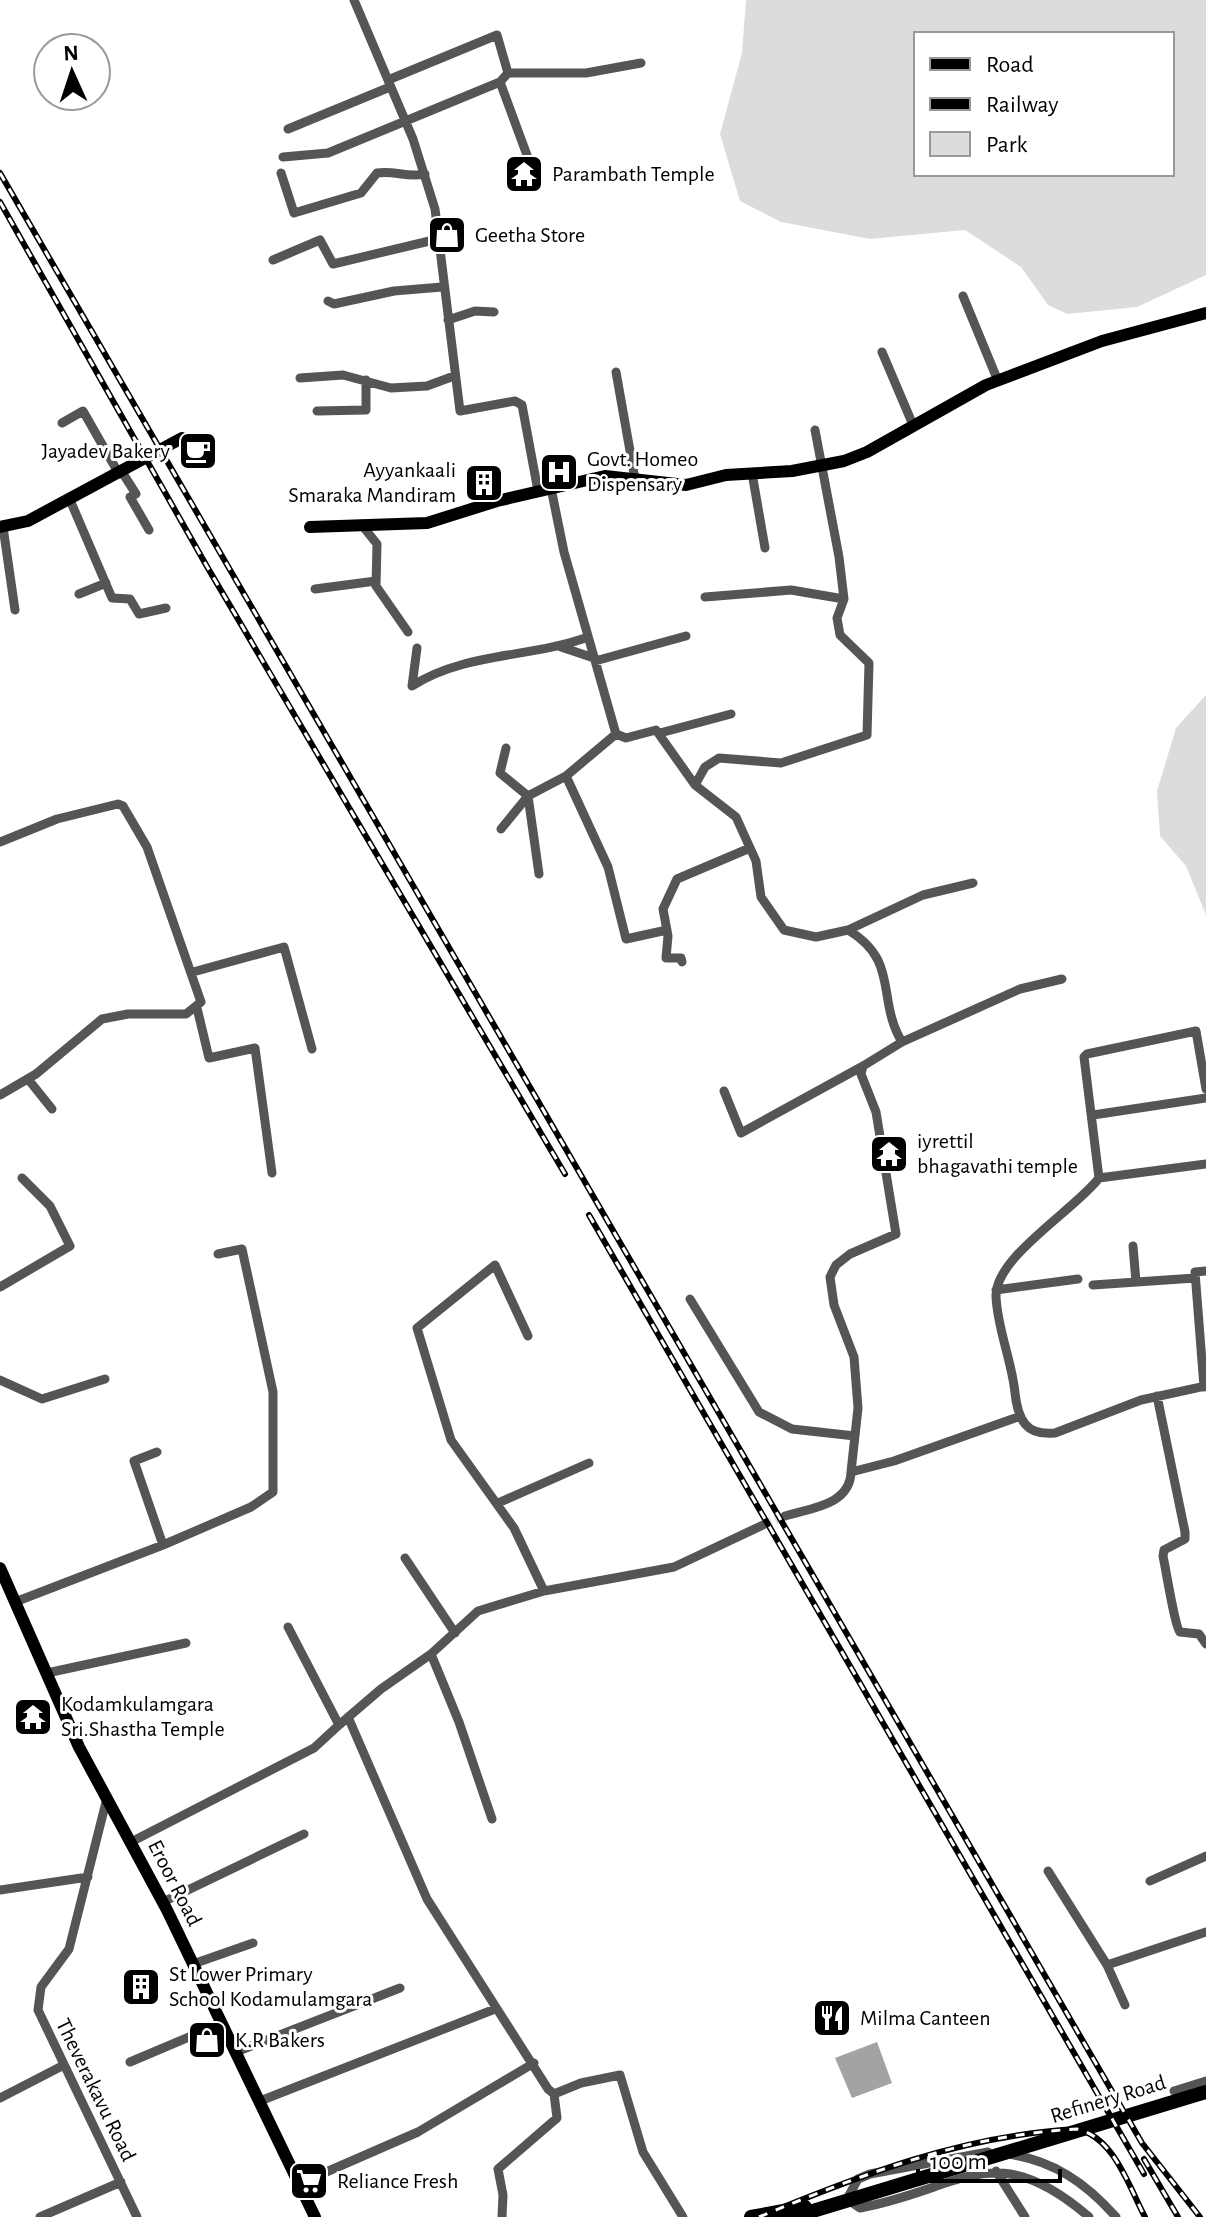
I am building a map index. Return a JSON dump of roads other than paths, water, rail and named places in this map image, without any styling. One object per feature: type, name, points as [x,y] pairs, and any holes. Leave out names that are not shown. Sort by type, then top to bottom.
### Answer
[{"type":"highway","name":"Refinery Road","points":[[793,2217],[1206,2092]]},
{"type":"highway","points":[[751,2217],[846,2199]]},
{"type":"main road","points":[[310,527],[427,523],[605,476],[686,485],[820,465],[867,452],[998,381],[1102,341],[1206,313]]},
{"type":"main road","points":[[1,527],[28,521],[182,438]]},
{"type":"main road","name":"Eroor Road","points":[[0,1568],[79,1747],[163,1902],[315,2217]]},
{"type":"street","points":[[354,0],[425,174],[438,239],[460,411],[508,401],[522,405],[616,734]]},
{"type":"street","points":[[288,129],[497,35],[508,73]]},
{"type":"street","points":[[283,157],[328,153],[500,82],[508,73],[586,73],[641,63]]},
{"type":"street","points":[[500,82],[531,166]]},
{"type":"street","points":[[281,173],[294,213],[361,193],[377,173],[392,171],[407,178],[425,174]]},
{"type":"street","points":[[273,260],[320,240],[333,264],[438,239]]},
{"type":"street","points":[[328,301],[334,304],[394,291],[442,287]]},
{"type":"street","points":[[963,296],[998,381]]},
{"type":"street","points":[[448,320],[475,311],[494,312]]},
{"type":"street","points":[[882,352],[913,425]]},
{"type":"street","points":[[616,372],[635,479]]},
{"type":"street","points":[[300,378],[343,375],[391,388],[427,386],[454,376]]},
{"type":"street","points":[[317,411],[366,410],[366,380]]},
{"type":"street","points":[[62,423],[83,411],[136,494],[130,497],[149,530]]},
{"type":"street","points":[[695,785],[705,767],[719,758],[781,763],[867,735],[869,663],[840,635],[837,618],[844,599],[815,430]]},
{"type":"street","points":[[752,473],[765,548]]},
{"type":"street","points":[[70,500],[112,598],[130,599],[139,614],[166,608]]},
{"type":"street","points":[[361,524],[377,544],[376,581],[408,632]]},
{"type":"street","points":[[1,527],[15,610]]},
{"type":"street","points":[[315,589],[376,581]]},
{"type":"street","points":[[79,594],[106,583]]},
{"type":"street","points":[[705,597],[791,590],[844,599]]},
{"type":"street","points":[[561,647],[595,659],[686,636]]},
{"type":"street","points":[[417,648],[412,686],[461,664],[561,647],[588,637]]},
{"type":"street","points":[[660,733],[731,714]]},
{"type":"street","points":[[616,734],[626,738],[652,729],[660,733],[669,753],[695,785],[711,802],[736,817],[756,861],[761,897],[784,930],[816,937],[848,930],[923,895],[973,883]]},
{"type":"street","points":[[501,829],[528,796],[566,776],[616,734]]},
{"type":"street","points":[[506,748],[500,773],[528,796],[539,874]]},
{"type":"street","points":[[566,776],[608,867],[626,939],[667,930]]},
{"type":"street","points":[[0,842],[57,819],[118,804],[123,806],[147,847],[200,992],[197,1008],[209,1058],[255,1048],[272,1173]]},
{"type":"street","points":[[682,962],[681,958],[666,958],[667,930],[663,909],[677,879],[750,848]]},
{"type":"street","points":[[848,930],[865,940],[886,973],[890,1022],[902,1042]]},
{"type":"street","points":[[193,972],[284,947],[312,1049]]},
{"type":"street","points":[[724,1091],[741,1133],[902,1042],[1020,989],[1062,979]]},
{"type":"street","points":[[0,1095],[28,1079],[111,1015],[186,1014],[197,1008]]},
{"type":"street","points":[[1206,1089],[1196,1031],[1095,1050],[1084,1057],[1099,1178],[1087,1194],[1032,1238],[996,1290],[1013,1370],[1018,1417],[1027,1429],[1042,1434],[1055,1433],[1157,1396],[1205,1386],[1195,1272],[1206,1271]]},
{"type":"street","points":[[785,1516],[841,1496],[848,1488],[858,1408],[854,1357],[834,1305],[830,1277],[836,1265],[850,1254],[896,1234],[876,1112],[861,1074],[863,1066]]},
{"type":"street","points":[[28,1079],[52,1109]]},
{"type":"street","points":[[1093,1115],[1206,1098]]},
{"type":"street","points":[[1099,1178],[1206,1164]]},
{"type":"street","points":[[0,1287],[70,1246],[50,1206],[22,1178]]},
{"type":"street","points":[[1133,1246],[1136,1282]]},
{"type":"street","points":[[15,1602],[163,1545],[251,1507],[273,1492],[273,1392],[242,1249],[218,1254]]},
{"type":"street","points":[[528,1336],[495,1265],[417,1328],[451,1440],[514,1528],[544,1591]]},
{"type":"street","points":[[1093,1285],[1195,1278]]},
{"type":"street","points":[[996,1290],[1078,1279]]},
{"type":"street","points":[[690,1299],[759,1412],[792,1429],[855,1436]]},
{"type":"street","points":[[0,1380],[42,1399],[105,1379]]},
{"type":"street","points":[[1157,1396],[1185,1532],[1185,1539],[1164,1550],[1163,1556],[1173,1595],[1173,1621],[1180,1632],[1199,1634],[1206,1644]]},
{"type":"street","points":[[851,1472],[894,1461],[1018,1417]]},
{"type":"street","points":[[157,1452],[134,1461],[163,1545]]},
{"type":"street","points":[[498,1503],[589,1463]]},
{"type":"street","points":[[131,1842],[314,1748],[348,1717],[431,1654],[478,1611],[544,1591],[674,1567],[763,1525]]},
{"type":"street","points":[[405,1558],[455,1633]]},
{"type":"street","points":[[288,1627],[339,1725]]},
{"type":"street","points":[[47,1673],[186,1643]]},
{"type":"street","points":[[431,1654],[492,1819]]},
{"type":"street","points":[[348,1717],[427,1899],[495,2009],[554,2094],[557,2118],[498,2169],[503,2195],[502,2217]]},
{"type":"street","name":"Theverakavu Road","points":[[107,1798],[69,1949],[37,1996],[41,2020],[137,2217]]},
{"type":"street","points":[[163,1902],[304,1834]]},
{"type":"street","points":[[1150,1881],[1206,1856]]},
{"type":"street","points":[[1048,1871],[1107,1965],[1125,2005]]},
{"type":"street","points":[[0,1890],[88,1877]]},
{"type":"street","points":[[1107,1965],[1206,1932]]},
{"type":"street","points":[[193,1964],[253,1943]]},
{"type":"street","points":[[236,2052],[400,1988]]},
{"type":"street","points":[[260,2101],[495,2009]]},
{"type":"street","points":[[130,2062],[222,2023]]},
{"type":"street","points":[[301,2183],[418,2132],[534,2063]]},
{"type":"street","points":[[0,2098],[64,2065]]},
{"type":"street","points":[[554,2094],[581,2083],[620,2075],[643,2152],[683,2217]]},
{"type":"street","points":[[1174,2091],[1206,2081]]},
{"type":"street","points":[[1089,2217],[1044,2183],[996,2171],[860,2208],[846,2199],[858,2179],[870,2174],[990,2152],[1032,2158],[1050,2165],[1096,2195],[1116,2217]]},
{"type":"street","points":[[1044,2183],[1050,2165]]},
{"type":"street","points":[[996,2171],[1025,2217]]},
{"type":"street","points":[[40,2217],[121,2182]]},
{"type":"tunnel","points":[[763,1525],[785,1516]]},
{"type":"railway","points":[[0,173],[1142,2143],[1200,2217]]},
{"type":"railway","points":[[0,202],[209,570],[565,1174]]},
{"type":"railway","points":[[589,1215],[1144,2174]]},
{"type":"railway","points":[[759,2217],[876,2172],[954,2148],[994,2139],[1077,2129],[1090,2134],[1111,2152],[1145,2217]]},
{"type":"railway","points":[[1144,2159],[1178,2217]]},
{"type":"place","name":"Parambath Temple","points":[[524,174]]},
{"type":"place","name":"Geetha Store","points":[[447,235]]},
{"type":"place","name":"Jayadev Bakery","points":[[198,451]]},
{"type":"place","name":"Govt. Homeo Dispensary","points":[[559,472]]},
{"type":"place","name":"Ayyankaali Smaraka Mandiram","points":[[484,483]]},
{"type":"place","name":"iyrettil bhagavathi temple","points":[[889,1154]]},
{"type":"place","name":"Kodamkulamgara Sri.Shastha Temple","points":[[33,1717]]},
{"type":"place","name":"St Lower Primary School Kodamulamgara","points":[[141,1987]]},
{"type":"place","name":"Milma Canteen","points":[[832,2018]]},
{"type":"place","name":"K.R Bakers","points":[[207,2040]]},
{"type":"place","name":"Reliance Fresh","points":[[309,2181]]}]
